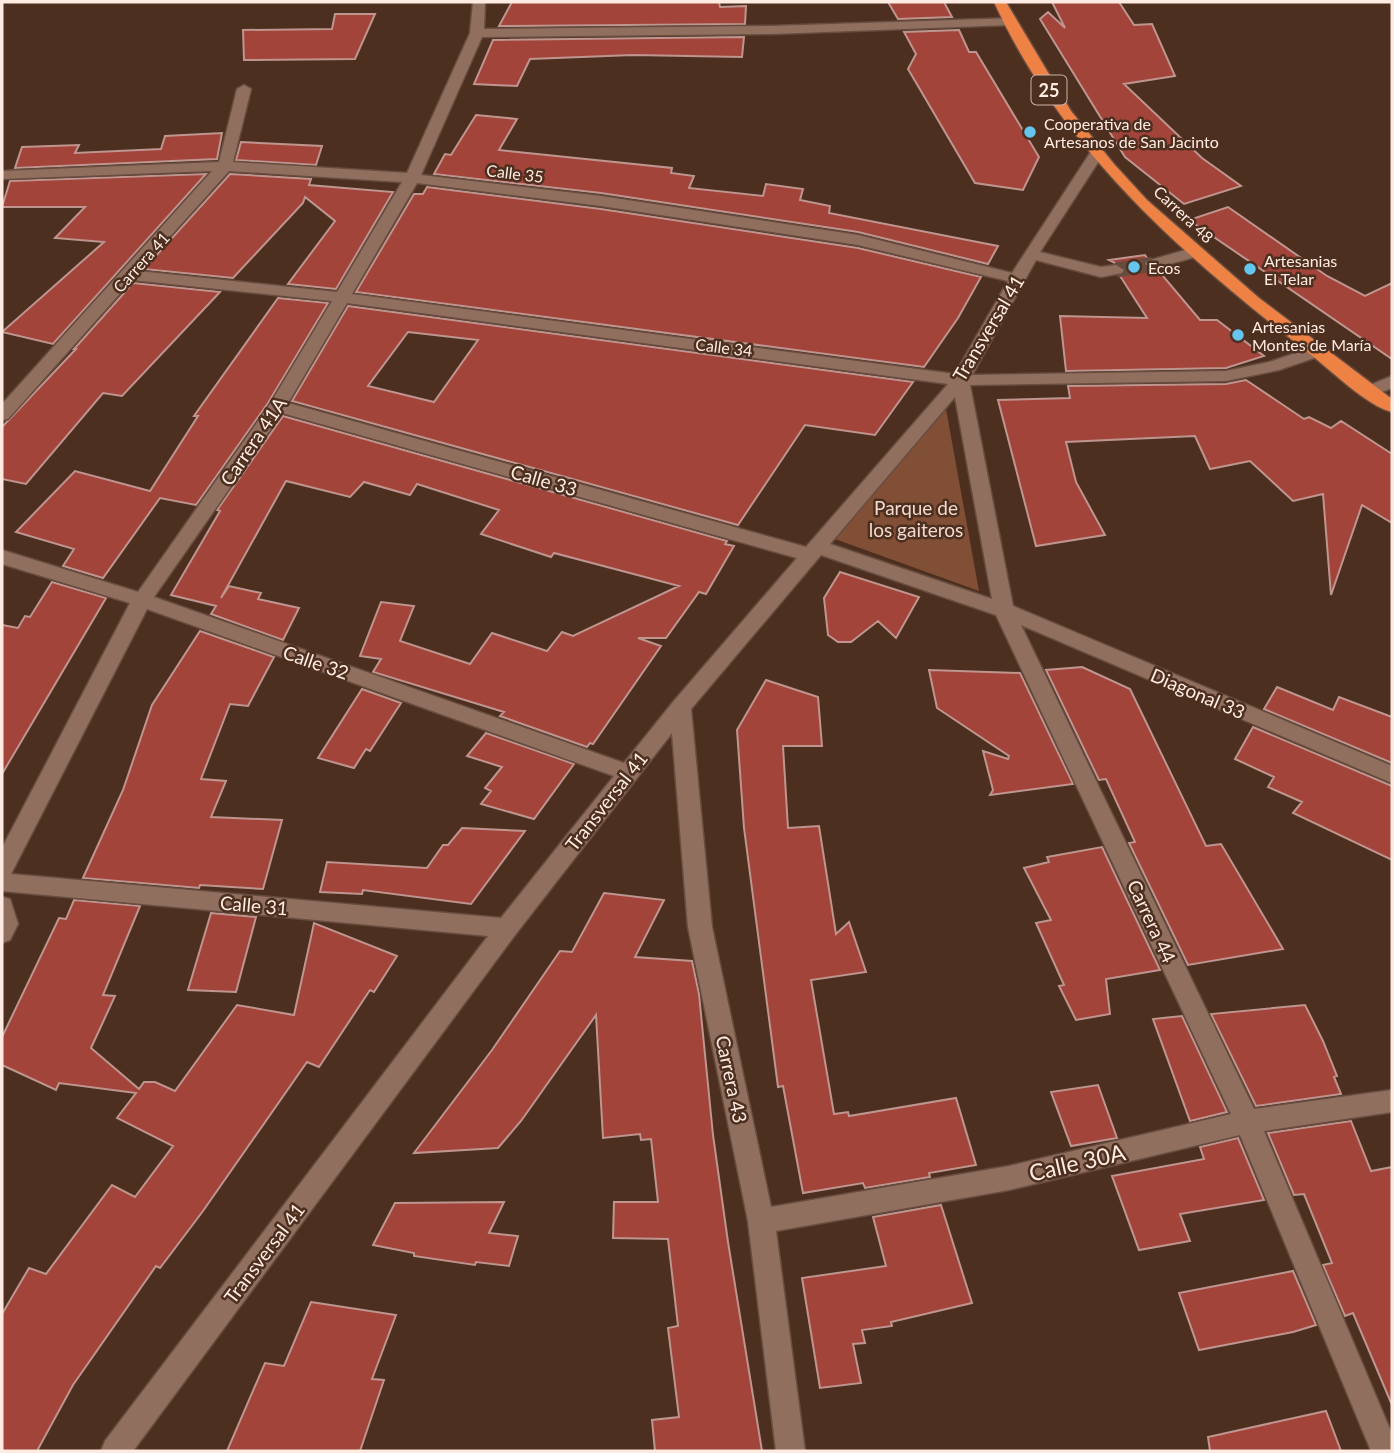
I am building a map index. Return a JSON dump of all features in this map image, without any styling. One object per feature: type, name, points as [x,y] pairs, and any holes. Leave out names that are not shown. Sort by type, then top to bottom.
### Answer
[{"type":"highway","name":"Carrera 48","points":[[1000,2],[1052,94],[1097,153],[1169,228],[1240,292],[1392,407]]},
{"type":"street","name":"Carrera 41A","points":[[2,869],[142,600],[278,406],[412,178],[477,33],[480,2]]},
{"type":"street","points":[[477,33],[772,30],[1010,21]]},
{"type":"street","name":"Carrera 41","points":[[2,415],[225,166],[244,89]]},
{"type":"street","name":"Transversal 41","points":[[115,1451],[507,928],[680,707],[960,380],[1031,254],[1097,153]]},
{"type":"street","name":"Calle 35","points":[[2,175],[225,166],[412,178],[601,201],[858,240],[1018,279]]},
{"type":"street","points":[[1153,264],[1196,253]]},
{"type":"street","points":[[1031,254],[1101,272],[1115,270]]},
{"type":"street","name":"Calle 34","points":[[129,275],[341,297],[960,380],[1226,376],[1273,366],[1317,351]]},
{"type":"street","name":"Carrera 44","points":[[960,380],[1004,610],[1247,1122],[1385,1451]]},
{"type":"street","points":[[1369,392],[1392,381]]},
{"type":"street","name":"Calle 33","points":[[278,406],[813,551],[1004,610]]},
{"type":"street","name":"Calle 32","points":[[2,557],[142,600],[629,773]]},
{"type":"street","name":"Diagonal 33","points":[[1004,610],[1392,775]]},
{"type":"street","name":"Carrera 43","points":[[680,707],[700,927],[761,1221],[790,1451]]},
{"type":"street","name":"Calle 31","points":[[2,882],[507,928]]},
{"type":"street","points":[[2,906],[6,924],[2,933]]},
{"type":"street","name":"Calle 30A","points":[[761,1221],[1009,1178],[1247,1122],[1392,1101]]},
{"type":"green space","name":"Parque de los gaiteros","points":[[946,409],[979,591],[835,539]]},
{"type":"building","points":[[512,2],[719,2],[720,7],[746,6],[745,24],[499,26]]},
{"type":"building","points":[[888,2],[944,2],[952,17],[898,19]]},
{"type":"building","points":[[1052,2],[1119,2],[1134,25],[1152,24],[1175,76],[1124,84],[1202,158],[1241,186],[1184,204],[1125,157],[1040,19],[1048,12],[1065,28]]},
{"type":"building","points":[[335,14],[375,14],[355,59],[244,60],[243,30],[332,29]]},
{"type":"building","points":[[959,30],[969,52],[976,52],[1039,157],[1023,190],[975,183],[908,69],[916,54],[904,32]]},
{"type":"building","points":[[744,37],[742,57],[633,55],[530,59],[517,86],[474,84],[493,40]]},
{"type":"building","points":[[476,115],[517,119],[499,150],[672,168],[671,173],[694,176],[689,188],[763,196],[766,184],[803,189],[800,200],[830,206],[829,213],[998,246],[988,264],[858,232],[601,193],[434,174],[445,154],[451,155]]},
{"type":"building","points":[[222,133],[217,159],[15,168],[22,147],[79,145],[75,153],[161,149],[165,136]]},
{"type":"building","points":[[241,142],[322,146],[316,165],[236,160]]},
{"type":"building","points":[[206,174],[53,344],[2,332],[104,242],[55,238],[85,207],[2,207],[10,181]]},
{"type":"building","points":[[230,174],[311,179],[309,185],[393,192],[336,289],[288,284],[335,221],[305,197],[303,203],[233,278],[144,269]]},
{"type":"building","points":[[427,187],[601,209],[858,248],[981,277],[958,318],[924,367],[356,292],[414,194],[423,194]]},
{"type":"building","points":[[1228,207],[1327,276],[1365,296],[1392,283],[1392,359],[1189,220]]},
{"type":"building","points":[[1145,255],[1147,258],[1144,266],[1152,271],[1158,270],[1200,320],[1217,320],[1264,356],[1226,368],[1066,371],[1060,316],[1147,318],[1120,276],[1127,269],[1109,260]]},
{"type":"building","points":[[133,283],[220,292],[122,396],[103,393],[26,484],[2,479],[2,427],[76,349]]},
{"type":"building","points":[[278,298],[328,303],[268,403],[196,505],[160,498],[103,578],[63,566],[74,549],[16,532],[75,471],[150,491],[198,416],[194,416]]},
{"type":"building","points":[[348,306],[913,382],[875,435],[805,425],[738,525],[292,401]],"holes":[[[408,332],[478,340],[434,402],[368,386]]]},
{"type":"building","points":[[1246,380],[1304,419],[1309,417],[1331,428],[1341,421],[1392,454],[1392,523],[1362,505],[1331,595],[1323,494],[1293,501],[1250,461],[1210,469],[1195,436],[1066,442],[1076,482],[1105,535],[1036,546],[998,400],[1070,398],[1068,386],[1226,384]]},
{"type":"building","points":[[283,416],[727,541],[725,544],[734,546],[706,594],[699,592],[666,638],[638,638],[661,646],[593,744],[590,743],[587,747],[500,716],[504,712],[373,672],[381,659],[360,656],[381,602],[414,606],[400,641],[470,664],[492,633],[547,651],[562,632],[573,636],[679,586],[554,553],[551,557],[481,534],[499,510],[417,484],[410,495],[364,482],[350,497],[286,481],[221,598],[229,586],[261,593],[258,599],[299,608],[283,640],[211,614],[216,606],[171,595],[220,511],[217,510]]},
{"type":"building","points":[[840,572],[919,597],[896,638],[878,621],[851,642],[838,642],[828,635],[824,598]]},
{"type":"building","points":[[52,582],[106,598],[2,774],[2,625],[18,628],[25,616],[30,617]]},
{"type":"building","points":[[200,631],[274,657],[248,706],[230,704],[201,779],[226,781],[211,817],[282,820],[263,889],[200,885],[199,888],[83,878],[123,790],[152,705]]},
{"type":"building","points":[[1082,667],[1130,689],[1206,846],[1221,844],[1283,949],[1188,965],[1129,843],[1135,842],[1106,779],[1099,780],[1046,670]]},
{"type":"building","points":[[929,670],[1020,673],[1073,784],[990,795],[993,790],[983,751],[1008,759],[1009,756],[937,708]]},
{"type":"building","points":[[766,680],[818,697],[822,746],[783,746],[788,828],[819,826],[836,934],[849,922],[866,972],[811,980],[834,1114],[848,1112],[849,1116],[956,1098],[976,1165],[929,1173],[930,1177],[865,1188],[863,1183],[803,1193],[783,1086],[778,1087],[744,828],[737,730]]},
{"type":"building","points":[[1277,687],[1333,710],[1339,697],[1392,717],[1392,763],[1264,709]]},
{"type":"building","points":[[362,689],[401,703],[370,751],[366,749],[354,768],[318,758]]},
{"type":"building","points":[[1253,727],[1392,786],[1392,860],[1293,813],[1302,802],[1268,787],[1274,777],[1235,759]]},
{"type":"building","points":[[486,733],[574,764],[534,819],[481,804],[491,791],[485,788],[502,767],[467,756]]},
{"type":"building","points":[[462,828],[525,831],[471,904],[363,890],[362,894],[320,892],[327,862],[427,868],[443,845],[448,845]]},
{"type":"building","points":[[1102,847],[1160,970],[1106,979],[1110,1014],[1076,1020],[1059,986],[1064,985],[1036,923],[1051,920],[1024,868],[1049,862],[1047,857]]},
{"type":"building","points":[[604,893],[664,900],[635,957],[692,961],[699,994],[713,1135],[728,1242],[762,1451],[655,1451],[652,1420],[679,1417],[668,1328],[678,1326],[668,1239],[613,1238],[614,1202],[658,1202],[651,1139],[641,1140],[640,1134],[603,1138],[596,1015],[521,1121],[498,1148],[414,1153],[492,1050],[560,951],[572,952]]},
{"type":"building","points":[[74,900],[140,906],[103,995],[115,996],[91,1048],[139,1089],[144,1082],[155,1082],[175,1091],[237,1005],[294,1015],[314,923],[397,956],[374,992],[370,990],[319,1067],[307,1062],[203,1211],[160,1268],[156,1266],[73,1385],[37,1451],[2,1451],[2,1314],[29,1268],[46,1274],[112,1185],[135,1197],[173,1146],[117,1118],[136,1093],[59,1083],[56,1090],[2,1065],[2,1037],[59,918],[66,919]]},
{"type":"building","points":[[211,913],[256,917],[236,992],[188,990]]},
{"type":"building","points":[[1305,1005],[1323,1041],[1341,1094],[1256,1106],[1211,1014]]},
{"type":"building","points":[[1182,1016],[1227,1112],[1190,1121],[1153,1019]]},
{"type":"building","points":[[1098,1085],[1117,1138],[1071,1146],[1051,1092]]},
{"type":"building","points":[[1351,1121],[1371,1171],[1392,1167],[1392,1405],[1353,1313],[1345,1316],[1323,1265],[1332,1263],[1304,1194],[1294,1195],[1268,1133]]},
{"type":"building","points":[[1238,1138],[1264,1200],[1180,1214],[1190,1241],[1139,1250],[1112,1176],[1204,1159],[1200,1147]]},
{"type":"building","points":[[504,1202],[489,1233],[518,1236],[509,1266],[476,1262],[475,1265],[414,1256],[414,1253],[373,1245],[395,1203]]},
{"type":"building","points":[[941,1205],[972,1303],[891,1322],[892,1326],[862,1330],[865,1343],[853,1344],[861,1383],[820,1388],[802,1278],[886,1266],[873,1217]]},
{"type":"building","points":[[1293,1271],[1316,1325],[1199,1350],[1179,1293]]},
{"type":"building","points":[[311,1302],[396,1315],[372,1379],[384,1380],[360,1451],[227,1451],[265,1363],[284,1366]]},
{"type":"building","points":[[1326,1411],[1341,1451],[1210,1451],[1208,1437]]},
{"type":"tunnel","points":[[1116,270],[1153,264]]},
{"type":"place","name":"Cooperativa de Artesanos de San Jacinto","points":[[1030,132]]},
{"type":"place","name":"Ecos","points":[[1134,267]]},
{"type":"place","name":"Artesanias El Telar","points":[[1250,269]]},
{"type":"place","name":"Artesanias Montes de María","points":[[1238,335]]}]
